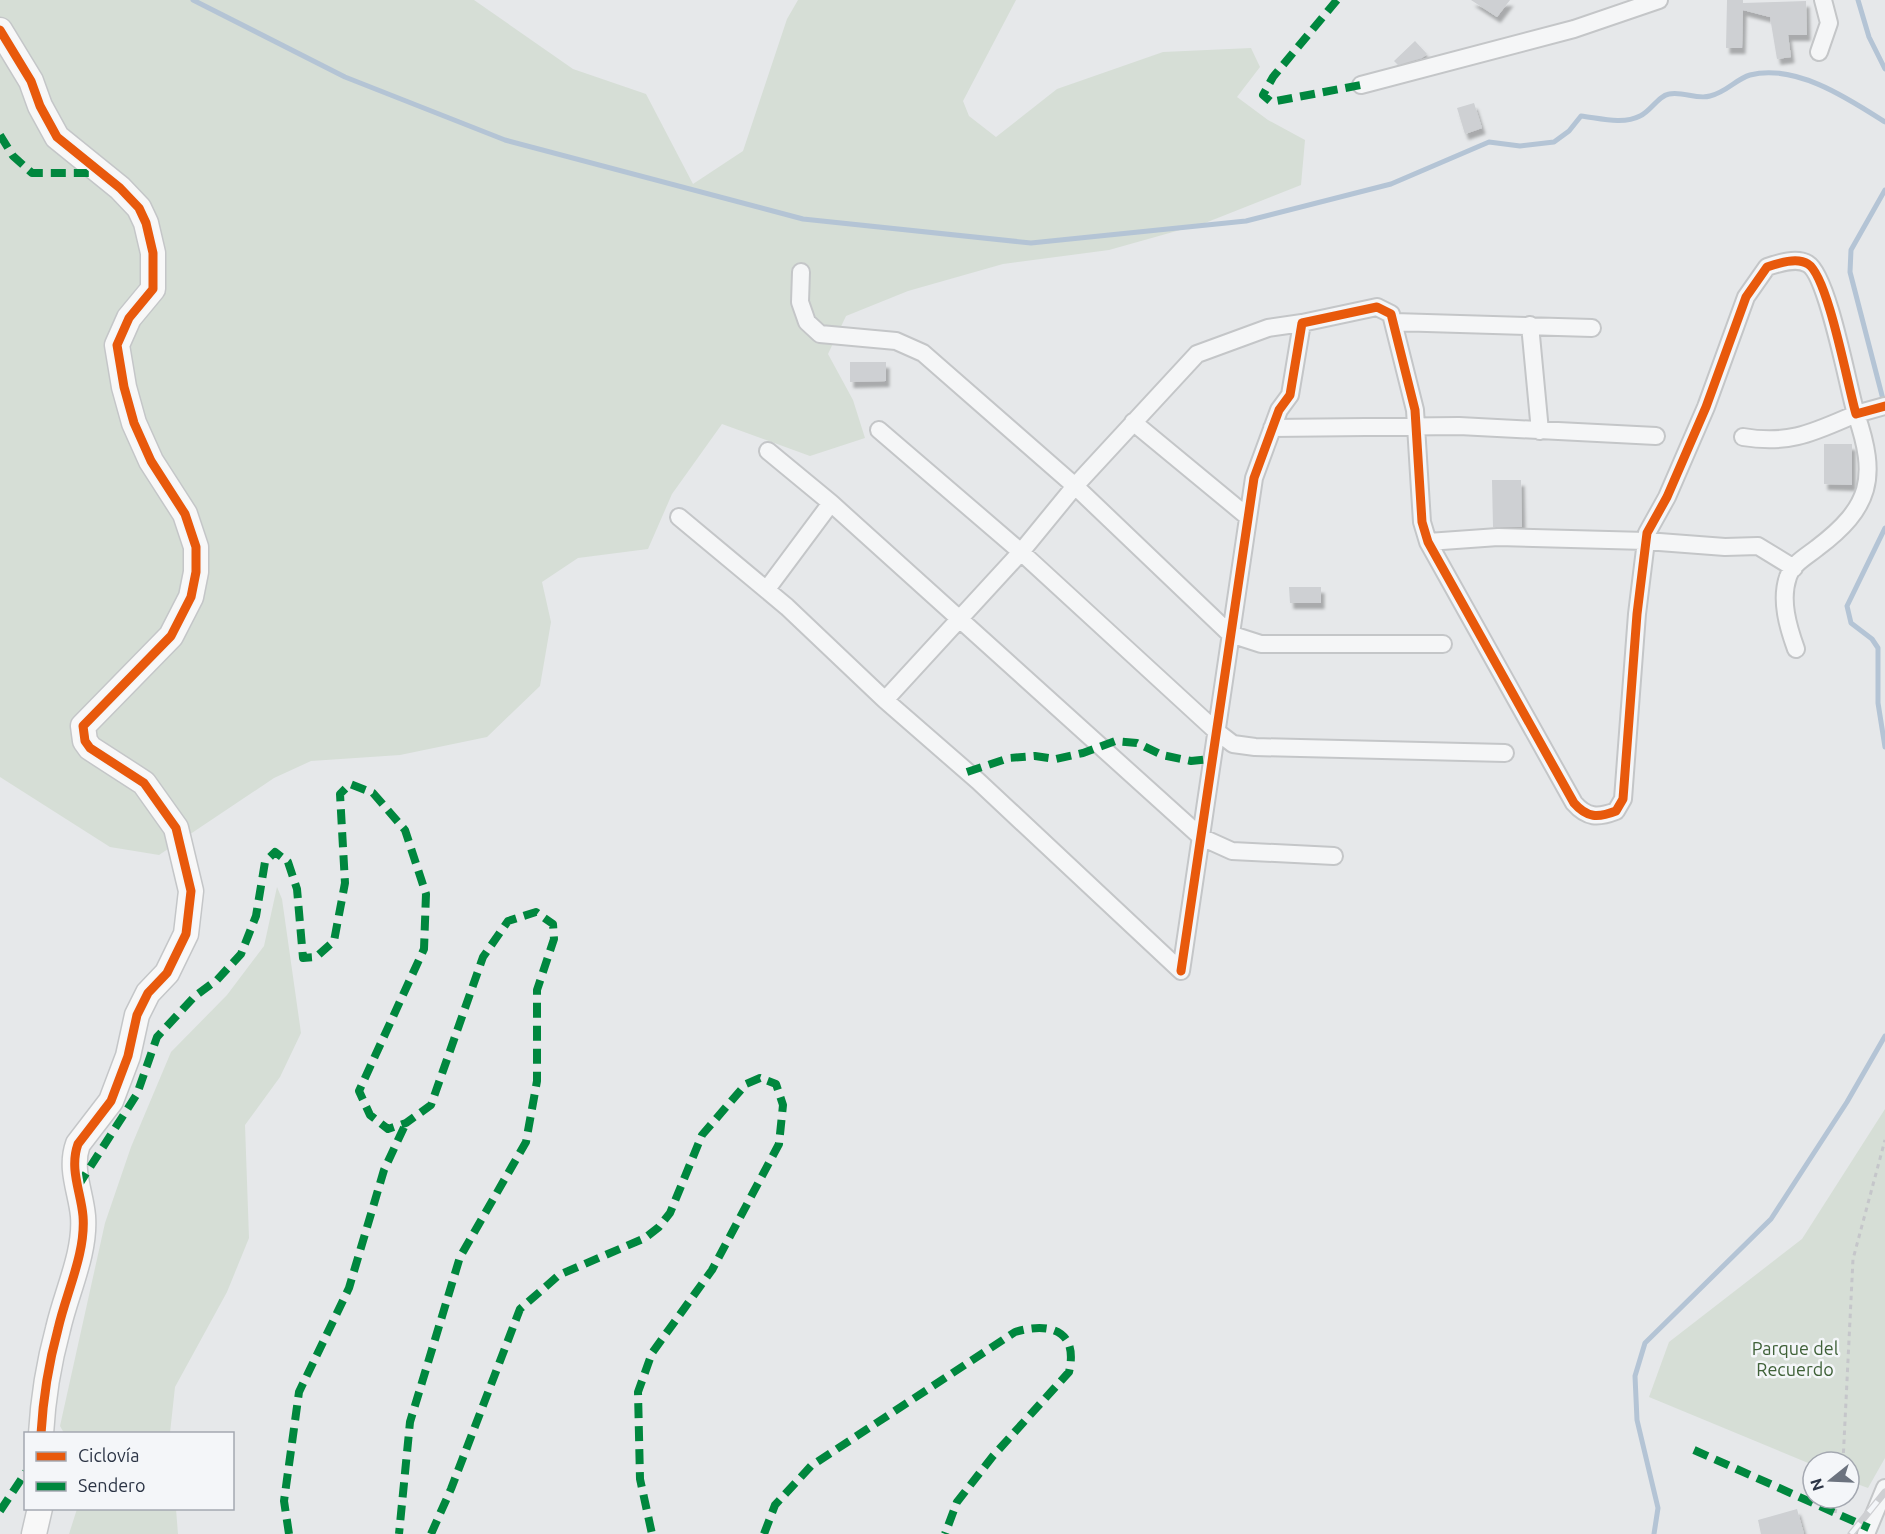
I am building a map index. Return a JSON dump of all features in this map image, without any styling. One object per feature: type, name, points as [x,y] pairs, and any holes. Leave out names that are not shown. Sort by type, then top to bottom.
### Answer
[{"type":"street","points":[[1361,85],[1574,29],[1649,6],[1659,0]]},
{"type":"street","points":[[1819,52],[1829,23],[1823,0]]},
{"type":"street","points":[[0,30],[31,81],[40,106],[57,137],[120,188],[139,208],[146,223],[153,253],[153,289],[129,318],[117,345],[124,387],[134,423],[151,461],[185,514],[196,547],[196,572],[191,597],[171,636],[83,726],[85,741],[90,748],[144,783],[176,828],[191,891],[190,915],[186,934],[167,973],[148,993],[138,1015],[128,1056],[111,1101],[78,1144],[75,1152],[77,1187],[83,1217],[80,1250],[57,1331],[41,1432]]},
{"type":"street","points":[[885,700],[1021,552],[1075,486],[1197,354],[1268,328],[1377,307],[1390,314],[1394,322],[1415,410],[1422,522],[1428,542],[1568,787],[1574,804],[1583,813],[1596,817],[1616,811],[1623,799],[1637,614],[1647,533],[1667,497],[1706,407],[1746,297],[1767,267],[1798,261],[1807,262],[1815,269],[1835,327],[1856,414],[1865,441],[1869,469],[1860,502],[1845,527],[1794,568],[1788,576],[1787,623],[1796,649]]},
{"type":"street","points":[[801,272],[800,302],[807,322],[820,334],[896,341],[923,353],[1075,486],[1230,634],[1261,644],[1443,644]]},
{"type":"street","points":[[1394,322],[1592,328]]},
{"type":"street","points":[[679,517],[767,589],[1182,971],[1254,478],[1272,428],[1290,395],[1302,323]]},
{"type":"street","points":[[1530,325],[1540,431]]},
{"type":"street","points":[[1743,437],[1764,441],[1801,437],[1856,414],[1885,406]]},
{"type":"street","points":[[1133,422],[1248,517]]},
{"type":"street","points":[[1272,428],[1459,426],[1656,436]]},
{"type":"street","points":[[879,430],[1021,552],[1233,744],[1255,747],[1505,753]]},
{"type":"street","points":[[768,451],[831,503],[961,618],[1201,837],[1232,851],[1334,856]]},
{"type":"street","points":[[767,589],[831,503]]},
{"type":"street","points":[[1428,542],[1498,537],[1646,541],[1725,547],[1758,546],[1794,568]]},
{"type":"street","points":[[1866,1534],[1885,1488]]},
{"type":"street","points":[[34,1534],[40,1510]]},
{"type":"path","points":[[1844,1450],[1853,1259],[1885,1139]]},
{"type":"green space","points":[[0,0],[474,0],[573,69],[646,94],[693,184],[743,151],[787,19],[798,0],[1016,0],[963,101],[969,116],[996,137],[1057,89],[1163,52],[1251,48],[1260,67],[1237,97],[1268,120],[1305,140],[1301,185],[1205,223],[1109,250],[1003,264],[908,291],[846,316],[828,354],[853,400],[865,438],[810,456],[722,424],[672,494],[648,549],[578,558],[542,582],[551,622],[540,686],[487,737],[400,755],[311,761],[274,778],[159,855],[110,847],[0,777]]},
{"type":"green space","points":[[277,887],[282,899],[301,1033],[280,1077],[245,1125],[249,1238],[227,1292],[175,1387],[170,1432],[63,1432],[60,1426],[105,1223],[131,1147],[171,1052],[227,995],[264,946]]},
{"type":"green space","name":"Parque del Recuerdo","points":[[1885,1109],[1885,1458],[1868,1488],[1861,1485],[1861,1450],[1801,1450],[1801,1460],[1649,1397],[1669,1342],[1802,1239]]},
{"type":"green space","points":[[77,1510],[176,1510],[178,1534],[69,1534]]},
{"type":"building","points":[[1471,0],[1510,0],[1497,17]]},
{"type":"building","points":[[1727,0],[1743,0],[1743,3],[1806,1],[1807,35],[1788,35],[1791,57],[1777,59],[1770,17],[1743,10],[1742,48],[1726,48]]},
{"type":"building","points":[[1415,41],[1427,54],[1422,58],[1398,65],[1394,61]]},
{"type":"building","points":[[1474,103],[1482,128],[1465,134],[1457,108]]},
{"type":"building","points":[[850,362],[886,362],[886,381],[850,382]]},
{"type":"building","points":[[1824,444],[1852,444],[1852,485],[1824,484]]},
{"type":"building","points":[[1492,480],[1521,480],[1522,527],[1493,527]]},
{"type":"building","points":[[1289,587],[1321,587],[1321,603],[1290,603]]},
{"type":"building","points":[[1797,1509],[1804,1534],[1761,1534],[1758,1520]]},
{"type":"waterway","points":[[193,0],[345,77],[505,140],[803,219],[1031,243],[1246,221],[1391,184],[1489,142],[1520,146],[1554,142],[1569,131],[1581,116],[1611,120],[1633,119],[1644,114],[1665,95],[1674,93],[1700,97],[1710,96],[1750,75],[1785,74],[1821,85],[1885,122]]},
{"type":"waterway","points":[[1858,0],[1869,37],[1885,69]]},
{"type":"waterway","points":[[1884,403],[1850,272],[1851,250],[1885,190]]},
{"type":"waterway","points":[[1885,528],[1847,606],[1851,623],[1872,639],[1878,648],[1878,703],[1885,747]]},
{"type":"waterway","points":[[1654,1534],[1658,1508],[1637,1420],[1635,1376],[1645,1343],[1771,1219],[1847,1102],[1885,1036]]},
{"type":"railway","points":[[1851,1534],[1885,1492]]},
{"type":"marked path","points":[[1337,0],[1273,77],[1263,95],[1271,102],[1361,85]]},
{"type":"marked path","points":[[0,135],[13,156],[32,173],[101,173]]},
{"type":"marked path","points":[[967,772],[1009,758],[1035,756],[1056,759],[1083,753],[1115,741],[1137,743],[1162,755],[1191,761],[1212,759]]},
{"type":"marked path","points":[[78,1186],[137,1094],[157,1037],[195,996],[217,980],[241,954],[256,916],[265,862],[275,852],[288,862],[297,889],[303,958],[316,957],[334,941],[345,883],[340,794],[350,784],[373,793],[405,830],[426,894],[424,949],[359,1091],[370,1115],[388,1129],[406,1123],[431,1105],[483,957],[508,921],[536,912],[553,924],[554,939],[537,990],[537,1081],[526,1142],[460,1257],[410,1422],[399,1534]]},
{"type":"marked path","points":[[431,1534],[451,1489],[520,1309],[559,1275],[645,1238],[659,1227],[670,1213],[702,1135],[746,1084],[760,1078],[776,1084],[783,1105],[779,1144],[712,1270],[652,1353],[638,1392],[640,1479],[652,1534]]},
{"type":"marked path","points":[[289,1534],[284,1501],[299,1392],[349,1288],[384,1170],[406,1123]]},
{"type":"marked path","points":[[764,1534],[775,1505],[811,1466],[1015,1332],[1039,1328],[1058,1332],[1069,1346],[1071,1358],[1069,1372],[993,1456],[957,1502],[945,1534]]},
{"type":"marked path","points":[[1694,1450],[1869,1528]]},
{"type":"marked path","points":[[0,1511],[24,1475]]},
{"type":"cycle path","points":[[0,30],[31,81],[40,106],[57,137],[120,188],[139,208],[146,223],[153,253],[153,289],[129,318],[117,345],[124,387],[134,423],[151,461],[185,514],[196,547],[196,572],[191,597],[171,636],[83,726],[85,741],[90,748],[144,783],[176,828],[191,891],[186,934],[167,973],[148,993],[137,1015],[128,1056],[111,1101],[78,1144],[75,1162],[76,1180],[82,1207],[83,1230],[79,1259],[61,1315],[52,1354],[41,1432]]},
{"type":"cycle path","points":[[1181,971],[1254,478],[1279,410],[1290,395],[1302,323],[1377,307],[1391,314],[1415,410],[1422,522],[1428,542],[1574,803],[1584,812],[1598,816],[1616,811],[1623,799],[1637,614],[1647,533],[1667,497],[1706,407],[1746,297],[1767,267],[1788,261],[1808,264],[1823,289],[1830,310],[1856,414],[1885,406]]}]
